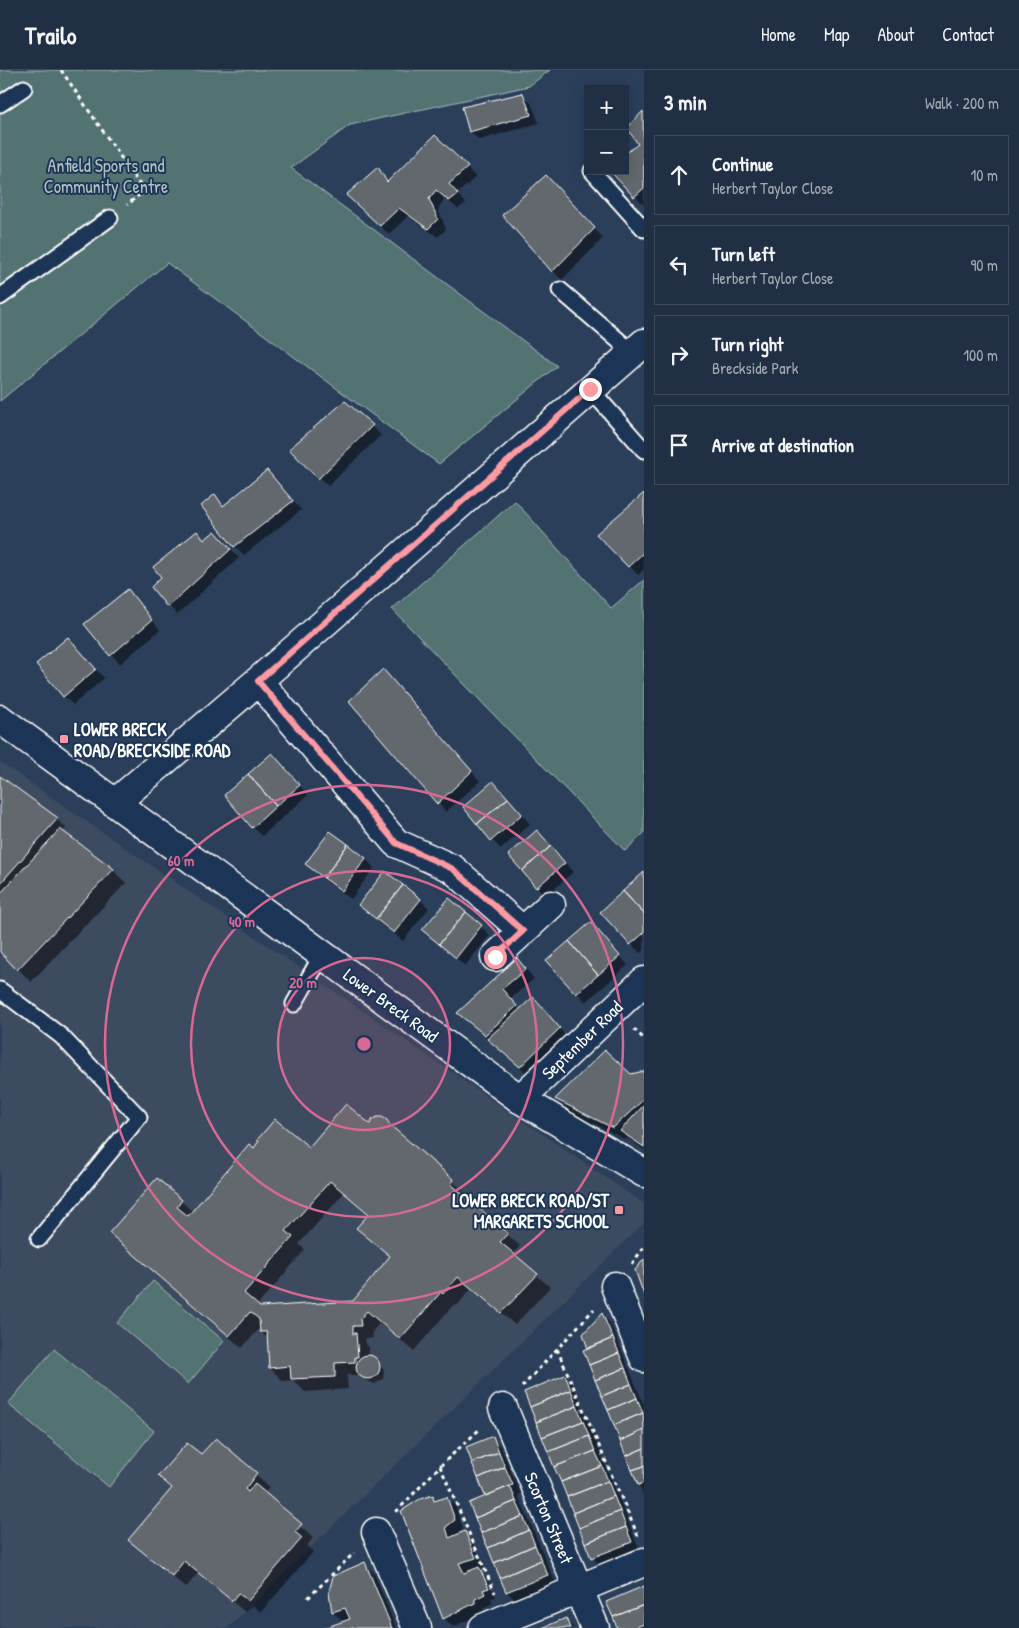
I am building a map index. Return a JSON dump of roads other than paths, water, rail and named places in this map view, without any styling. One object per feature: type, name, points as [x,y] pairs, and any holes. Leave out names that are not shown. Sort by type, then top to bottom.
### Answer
[{"type":"street","points":[[114,803],[258,681],[638,348]]},
{"type":"street","points":[[258,681],[396,843],[453,869],[523,931]]},
{"type":"street","name":"Lower Breck Road","points":[[2,724],[114,803],[520,1099],[644,1173]]},
{"type":"street","points":[[495,957],[551,905]]},
{"type":"street","name":"September Road","points":[[520,1099],[644,981]]},
{"type":"street","points":[[615,1286],[644,1358]]},
{"type":"street","name":"Scorton Street","points":[[503,1408],[595,1628]]},
{"type":"street","points":[[376,1532],[417,1628]]},
{"type":"street","points":[[495,1623],[579,1589],[642,1552]]},
{"type":"lane","points":[[0,104],[24,88]]},
{"type":"lane","points":[[596,175],[644,229]]},
{"type":"lane","points":[[0,297],[110,218]]},
{"type":"lane","points":[[560,290],[638,348]]},
{"type":"lane","points":[[590,389],[644,450]]},
{"type":"lane","points":[[294,1004],[322,955]]},
{"type":"lane","points":[[0,990],[61,1036],[139,1117],[39,1239]]},
{"type":"place","name":"LOWER BRECK ROAD/BRECKSIDE ROAD","points":[[64,739]]},
{"type":"place","name":"LOWER BRECK ROAD/ST MARGARETS SCHOOL","points":[[619,1210]]},
{"type":"park label","name":"Anfield Sports and Community Centre","points":[[106,175]]}]
